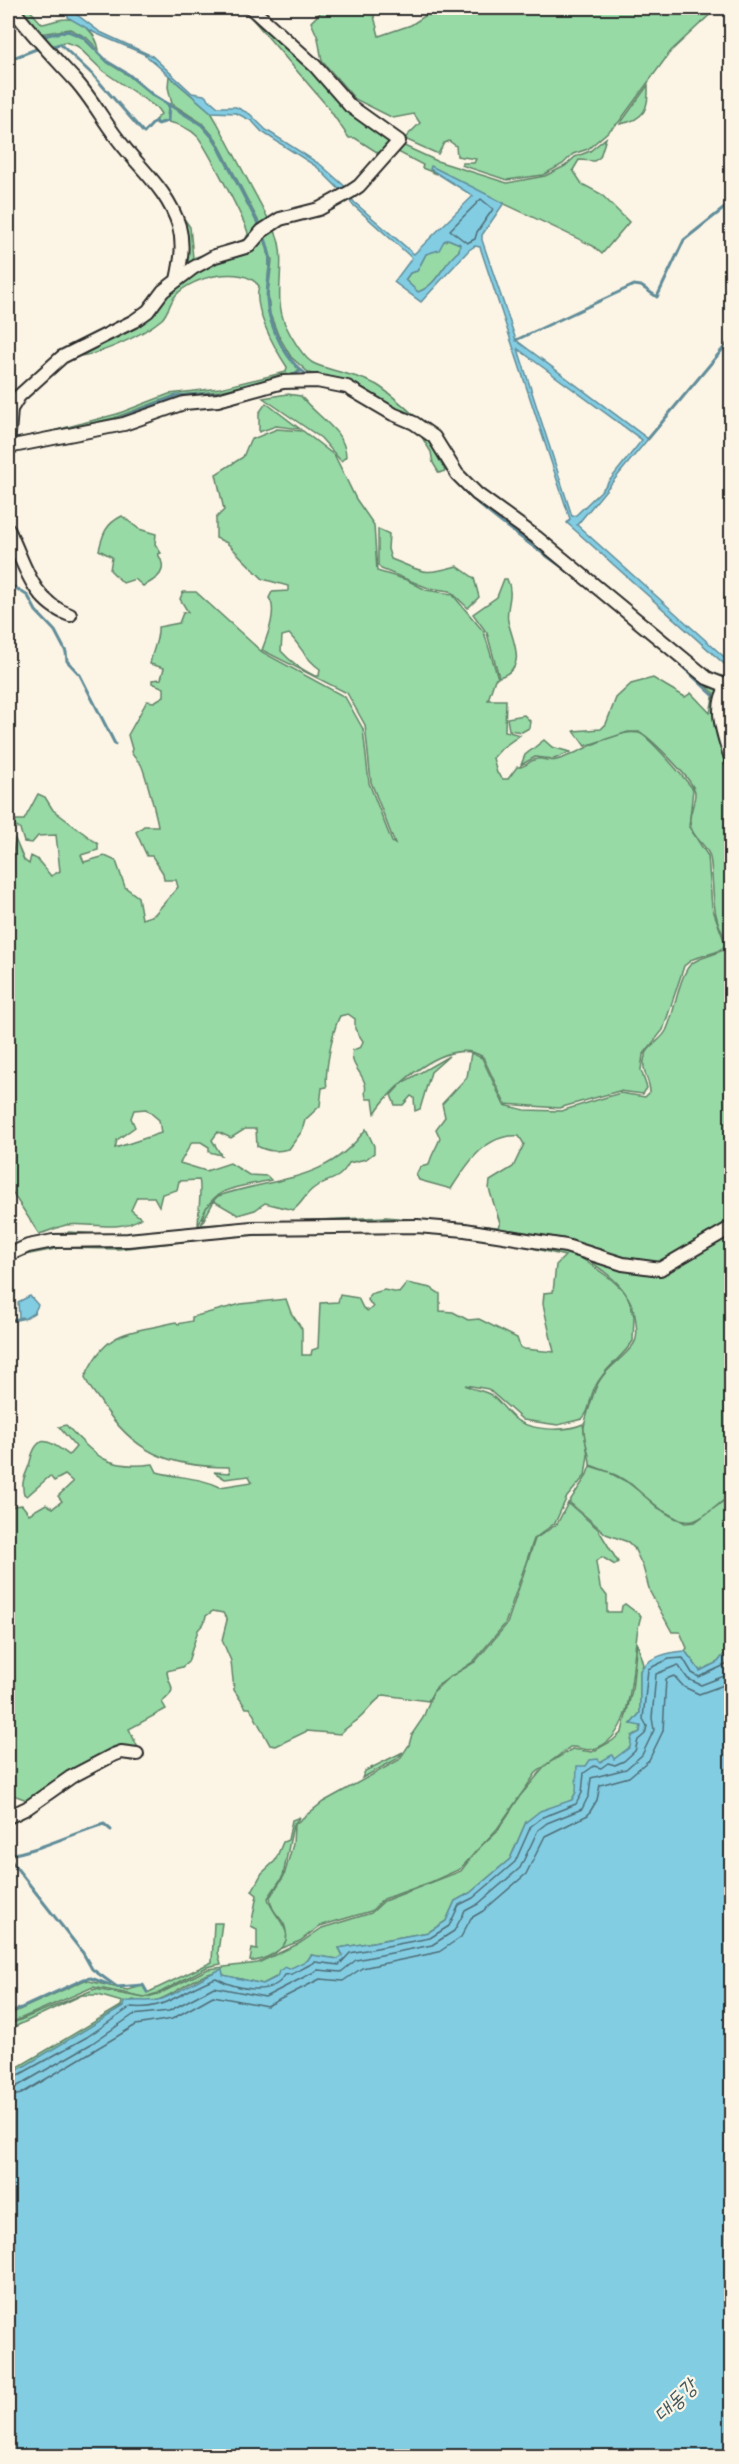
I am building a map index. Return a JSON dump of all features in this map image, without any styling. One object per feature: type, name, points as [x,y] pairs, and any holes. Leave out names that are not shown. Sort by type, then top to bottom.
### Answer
[{"type":"street","points":[[12,8],[37,41],[76,81],[122,146],[151,176],[163,194],[173,212],[181,236],[183,250],[177,280]]},
{"type":"street","points":[[250,8],[315,66],[350,106],[399,141],[359,186],[319,209],[280,219],[262,231],[249,246],[215,256],[163,291],[148,311],[134,321],[62,357],[19,396],[9,415],[8,446],[124,424],[184,402],[218,400],[283,382],[317,381],[347,387],[393,414],[414,423],[434,437],[457,474],[477,494],[536,537],[707,678],[729,683],[720,701],[719,716],[732,762]]},
{"type":"street","points":[[8,530],[39,595],[47,604],[70,615]]},
{"type":"street","points":[[8,1255],[28,1246],[53,1241],[128,1240],[252,1228],[417,1226],[484,1233],[566,1246],[623,1264],[660,1269],[732,1227]]},
{"type":"street","points":[[8,1817],[27,1808],[71,1777],[113,1755],[121,1752],[136,1754]]},
{"type":"green space","points":[[19,8],[28,8],[42,24],[63,19],[78,21],[92,34],[99,50],[86,37],[70,29],[40,34]]},
{"type":"green space","points":[[348,8],[372,8],[379,36],[411,25],[437,8],[438,14],[442,16],[455,8],[717,8],[671,51],[619,122],[588,149],[573,154],[563,164],[543,175],[507,180],[461,165],[474,163],[476,159],[457,156],[456,146],[449,141],[444,143],[438,154],[407,140],[406,137],[420,123],[414,114],[393,118],[355,99],[322,61],[318,38],[311,22],[321,12]]},
{"type":"green space","points":[[251,13],[393,141],[383,156],[355,138],[349,138],[327,106],[249,15]]},
{"type":"green space","points":[[58,32],[70,32],[83,38],[108,63],[128,75],[153,96],[183,112],[202,126],[215,141],[261,231],[248,245],[181,275],[184,245],[141,158],[157,175],[166,193],[190,227],[193,258],[244,242],[248,234],[234,201],[197,136],[183,126],[168,122],[168,105],[167,121],[158,123],[155,120],[161,114],[157,108],[103,71],[77,46],[65,42],[44,48],[42,38]]},
{"type":"green space","points":[[169,76],[211,112],[270,222],[262,228],[216,139],[202,123],[172,104],[168,87]]},
{"type":"green space","points":[[648,85],[648,100],[644,112],[635,119],[620,124]]},
{"type":"green space","points":[[606,138],[600,157],[594,161],[579,160],[573,170],[582,184],[601,194],[629,222],[602,254],[593,246],[552,226],[430,169],[437,174],[422,168],[423,165],[396,151],[400,144],[437,161],[507,183],[545,176],[565,166],[575,157],[590,151]]},
{"type":"green space","points":[[272,225],[280,249],[281,312],[287,329],[302,352],[315,364],[362,378],[377,385],[430,430],[363,388],[309,373],[291,357],[278,335],[270,314],[268,294],[272,260],[263,231]]},
{"type":"green space","points":[[262,234],[269,257],[267,304],[269,314],[276,335],[299,370],[291,375],[219,391],[173,396],[114,418],[26,438],[117,414],[169,394],[220,388],[286,372],[287,367],[262,317],[258,295],[259,286],[251,279],[229,274],[205,278],[183,289],[176,295],[162,319],[131,339],[92,354],[70,356],[61,365],[53,366],[63,358],[150,311],[164,292],[194,268],[215,257],[250,247]]},
{"type":"green space","points":[[448,239],[460,244],[459,251],[430,285],[418,292],[405,280],[410,273],[417,271],[426,254]]},
{"type":"green space","points":[[287,394],[301,396],[329,424],[341,439],[346,457],[341,461],[321,438],[263,398]]},
{"type":"green space","points":[[266,403],[300,429],[276,426],[259,432],[259,413]]},
{"type":"green space","points":[[277,429],[303,431],[335,456],[356,499],[374,525],[377,571],[407,580],[426,590],[452,594],[484,632],[498,678],[495,679],[488,700],[506,700],[505,731],[520,735],[493,758],[497,773],[503,779],[508,779],[517,767],[534,760],[556,760],[608,738],[629,733],[639,733],[644,736],[675,767],[693,789],[689,827],[708,856],[712,907],[726,946],[716,952],[693,959],[684,966],[663,1030],[643,1055],[641,1070],[647,1088],[643,1094],[619,1091],[559,1108],[505,1104],[483,1057],[469,1052],[454,1053],[423,1066],[408,1077],[375,1113],[373,1099],[366,1097],[365,1084],[354,1064],[352,1055],[353,1050],[361,1047],[363,1041],[355,1029],[355,1019],[348,1014],[340,1016],[335,1030],[328,1062],[327,1087],[322,1088],[320,1106],[305,1120],[302,1131],[289,1149],[273,1151],[257,1146],[256,1129],[245,1129],[231,1138],[218,1132],[212,1140],[221,1155],[209,1152],[209,1147],[201,1142],[192,1142],[180,1163],[206,1171],[230,1163],[249,1175],[267,1176],[271,1180],[233,1188],[215,1197],[202,1216],[197,1231],[128,1239],[58,1236],[69,1232],[126,1236],[198,1227],[199,1180],[179,1181],[177,1190],[162,1194],[159,1206],[154,1197],[137,1197],[131,1210],[141,1218],[132,1222],[114,1226],[66,1225],[39,1234],[8,1186],[8,921],[12,909],[8,892],[8,861],[13,855],[15,839],[24,860],[29,864],[31,856],[37,859],[51,876],[60,871],[56,835],[38,836],[32,843],[24,842],[20,829],[14,826],[16,820],[24,820],[38,794],[45,797],[53,810],[98,844],[98,850],[81,855],[84,862],[105,856],[116,861],[125,887],[138,897],[142,919],[154,915],[178,887],[176,880],[164,880],[163,873],[152,856],[147,856],[136,832],[144,826],[158,826],[144,774],[140,763],[131,752],[128,735],[147,701],[154,702],[164,696],[164,688],[152,683],[152,680],[161,679],[164,668],[150,664],[158,627],[179,623],[183,613],[188,612],[180,599],[183,592],[196,592],[262,652],[345,697],[363,729],[369,783],[392,842],[395,844],[371,782],[365,725],[347,693],[262,650],[272,616],[269,598],[272,592],[288,591],[288,586],[263,579],[227,543],[216,538],[216,518],[224,510],[216,474],[243,457],[250,440]],"holes":[[[289,634],[320,669],[319,676],[301,668],[281,651],[282,636]],[[146,1109],[159,1120],[161,1133],[115,1148],[117,1140],[135,1127],[131,1118],[134,1110]]]},
{"type":"green space","points":[[427,433],[449,464],[724,686],[724,745],[732,778],[729,799],[732,937],[728,942],[715,911],[710,857],[690,825],[695,793],[688,779],[662,751],[640,732],[628,732],[585,746],[574,731],[601,729],[606,724],[616,698],[631,684],[653,678],[685,697],[691,693],[710,713],[714,693],[656,641],[475,499],[441,463],[435,445]]},
{"type":"green space","points":[[420,434],[432,444],[445,471],[439,473],[433,463],[431,452]]},
{"type":"green space","points":[[122,516],[139,529],[156,534],[155,544],[161,553],[158,554],[162,570],[157,577],[143,586],[135,579],[123,583],[110,570],[112,557],[99,550],[106,530],[112,522]]},
{"type":"green space","points":[[378,529],[389,534],[388,549],[391,559],[417,570],[429,572],[457,566],[474,578],[479,597],[468,608],[450,591],[428,588],[381,569],[378,565]]},
{"type":"green space","points":[[504,579],[507,579],[510,590],[507,616],[515,645],[516,660],[514,667],[508,673],[499,677],[487,633],[473,614],[497,597]]},
{"type":"green space","points":[[524,715],[530,721],[529,728],[522,732],[509,730],[507,718]]},
{"type":"green space","points":[[544,740],[552,747],[570,752],[554,759],[535,757],[521,765],[525,755]]},
{"type":"green space","points":[[731,945],[731,1224],[672,1260],[650,1265],[508,1233],[200,1230],[201,1225],[386,1217],[498,1227],[500,1223],[489,1189],[490,1181],[513,1167],[524,1144],[519,1136],[507,1136],[487,1145],[471,1160],[451,1189],[419,1180],[416,1175],[420,1167],[429,1165],[440,1138],[436,1129],[445,1117],[442,1104],[467,1077],[471,1053],[482,1058],[504,1105],[525,1110],[561,1111],[620,1093],[645,1097],[650,1092],[644,1069],[645,1056],[666,1031],[686,971],[699,959]]},
{"type":"green space","points":[[449,1056],[431,1072],[420,1109],[415,1111],[414,1098],[411,1096],[403,1105],[395,1105],[391,1095],[402,1083]]},
{"type":"green space","points":[[366,1129],[374,1146],[374,1153],[366,1159],[349,1163],[337,1177],[311,1190],[293,1210],[265,1203],[255,1210],[238,1215],[214,1201],[202,1224],[206,1208],[218,1196],[299,1176],[317,1169],[351,1147]]},
{"type":"green space","points":[[418,1229],[483,1234],[570,1250],[611,1279],[627,1294],[634,1316],[633,1341],[598,1382],[592,1393],[587,1412],[582,1419],[558,1425],[523,1420],[488,1389],[465,1385],[491,1395],[514,1418],[529,1426],[558,1429],[583,1424],[588,1455],[585,1476],[567,1497],[555,1523],[534,1539],[505,1624],[474,1661],[437,1686],[428,1701],[384,1695],[340,1734],[307,1731],[276,1746],[270,1745],[250,1708],[246,1708],[234,1690],[231,1661],[222,1640],[227,1620],[223,1613],[213,1611],[206,1616],[198,1630],[188,1662],[182,1667],[167,1671],[172,1690],[162,1702],[166,1709],[129,1729],[140,1752],[115,1752],[69,1777],[32,1802],[8,1793],[8,1513],[13,1506],[22,1505],[29,1514],[46,1504],[53,1508],[62,1501],[58,1496],[73,1482],[65,1475],[54,1481],[50,1476],[27,1496],[24,1494],[23,1481],[36,1446],[44,1442],[49,1443],[69,1455],[76,1447],[59,1427],[66,1425],[94,1453],[113,1462],[124,1465],[153,1464],[157,1472],[205,1481],[220,1487],[252,1482],[249,1476],[225,1479],[214,1472],[230,1473],[229,1467],[188,1464],[171,1460],[139,1445],[113,1419],[85,1377],[102,1349],[111,1341],[133,1331],[192,1321],[192,1317],[241,1304],[286,1299],[291,1313],[302,1329],[302,1355],[311,1355],[312,1350],[318,1348],[320,1303],[338,1302],[340,1295],[358,1298],[363,1308],[368,1311],[373,1307],[368,1300],[370,1294],[384,1290],[399,1293],[407,1283],[431,1288],[440,1294],[440,1311],[453,1312],[468,1320],[479,1319],[517,1338],[520,1347],[524,1349],[554,1352],[543,1304],[544,1293],[553,1292],[556,1265],[565,1256],[499,1240],[402,1230],[235,1236],[118,1249],[60,1248],[20,1256],[8,1262],[8,1258],[35,1246],[69,1243],[137,1243],[241,1231]]},
{"type":"green space","points":[[731,1230],[731,1494],[714,1508],[731,1496],[731,1665],[726,1652],[718,1662],[700,1671],[685,1651],[687,1648],[680,1632],[672,1632],[650,1592],[643,1567],[634,1548],[628,1542],[606,1534],[569,1502],[586,1477],[590,1466],[609,1472],[590,1465],[584,1427],[598,1383],[633,1345],[637,1331],[634,1310],[622,1289],[604,1272],[573,1250],[650,1271]],"holes":[[[703,1516],[695,1522],[685,1523],[678,1519],[693,1521]]]},
{"type":"green space","points":[[568,1503],[598,1529],[618,1562],[615,1565],[602,1557],[596,1562],[600,1587],[607,1596],[607,1612],[621,1612],[625,1604],[641,1616],[630,1692],[619,1728],[608,1741],[593,1749],[570,1747],[536,1773],[497,1829],[460,1869],[384,1899],[371,1911],[320,1926],[300,1941],[282,1948],[286,1930],[271,1905],[270,1897],[284,1876],[293,1844],[294,1825],[323,1802],[399,1760],[423,1718],[433,1692],[448,1678],[475,1662],[507,1624],[535,1539],[557,1524]]},
{"type":"green space","points":[[637,1642],[643,1665],[640,1671],[640,1713],[631,1724],[641,1725],[640,1732],[632,1736],[631,1747],[576,1792],[572,1800],[526,1822],[510,1859],[470,1893],[455,1901],[446,1921],[429,1932],[339,1948],[343,1956],[338,1959],[311,1955],[308,1960],[263,1984],[223,1975],[222,1970],[210,1973],[159,2000],[142,2002],[133,2000],[84,2032],[8,2076],[8,2073],[121,2006],[122,2002],[98,1995],[82,1995],[8,2030],[8,2025],[95,1989],[144,1998],[161,1993],[208,1969],[258,1963],[300,1943],[322,1928],[371,1913],[384,1901],[461,1871],[476,1851],[498,1830],[520,1796],[547,1764],[572,1749],[592,1752],[612,1741],[622,1732],[632,1690]]},
{"type":"green space","points":[[403,1752],[397,1759],[362,1778],[365,1771]]},
{"type":"green space","points":[[300,1817],[293,1825],[283,1876],[268,1898],[284,1926],[286,1940],[282,1947],[273,1954],[250,1961],[252,1949],[257,1950],[257,1929],[251,1926],[257,1895],[252,1891],[262,1873],[275,1861],[283,1842],[288,1840],[292,1820]]},
{"type":"green space","points":[[214,1923],[222,1923],[218,1952],[221,1964],[207,1967],[161,1992],[145,1997],[93,1987],[8,2024],[8,2015],[85,1980],[127,1990],[143,1986],[147,1993],[212,1962]]},
{"type":"water","points":[[62,8],[68,8],[100,32],[152,56],[192,93],[204,95],[218,107],[236,107],[250,114],[266,130],[321,165],[349,190],[339,189],[317,167],[262,132],[252,121],[236,113],[211,112],[144,54],[95,33],[69,18]]},
{"type":"water","points":[[431,166],[504,203],[482,235],[482,240],[516,340],[648,439],[577,525],[731,663],[731,670],[567,523],[570,519],[480,247],[475,246],[469,250],[421,302],[394,282],[412,258],[351,203],[349,195],[354,202],[414,254],[473,196],[430,169]],"holes":[[[448,239],[460,244],[459,251],[430,285],[418,292],[405,280],[410,273],[417,271],[426,254],[439,250],[444,241]],[[518,349],[642,440],[602,490],[575,516],[572,516]]]},
{"type":"water","points":[[30,1296],[38,1305],[34,1313],[24,1319],[19,1317],[18,1302]]},
{"type":"water","name":"대동강","points":[[685,1651],[700,1671],[718,1662],[726,1652],[731,1665],[731,2456],[8,2456],[8,2076],[123,2007],[124,2002],[162,1999],[222,1969],[223,1975],[263,1984],[277,1977],[279,1971],[285,1967],[289,1969],[308,1960],[311,1955],[338,1959],[343,1955],[339,1948],[429,1932],[446,1921],[455,1901],[470,1893],[510,1859],[526,1822],[540,1811],[572,1800],[576,1792],[577,1766],[586,1766],[590,1760],[598,1759],[600,1762],[612,1755],[614,1759],[630,1747],[632,1736],[640,1732],[641,1726],[631,1724],[640,1713],[640,1671],[653,1659]]},
{"type":"waterway","points":[[41,36],[68,31],[83,37],[108,62],[128,74],[153,95],[202,125],[215,140],[260,227]]},
{"type":"waterway","points":[[48,48],[60,44],[93,75],[144,133],[155,121],[158,124],[168,121],[169,104]]},
{"type":"waterway","points":[[8,60],[39,48]]},
{"type":"waterway","points":[[516,340],[634,285],[641,286],[657,297],[684,240],[732,202]]},
{"type":"waterway","points":[[264,236],[270,261],[267,299],[271,321],[280,344],[287,354],[303,372],[312,377]]},
{"type":"waterway","points":[[648,439],[732,338]]},
{"type":"waterway","points":[[288,377],[301,371]]},
{"type":"waterway","points":[[115,420],[176,396],[220,393],[252,384]]},
{"type":"waterway","points":[[359,388],[372,395]]},
{"type":"waterway","points":[[437,451],[445,468],[477,502],[574,576]]},
{"type":"waterway","points":[[8,583],[28,596],[36,611],[55,631],[66,652],[67,661],[80,675],[115,744]]},
{"type":"waterway","points":[[661,647],[713,695]]},
{"type":"waterway","points":[[725,709],[732,722]]},
{"type":"waterway","points":[[8,1321],[22,1318]]},
{"type":"waterway","points":[[8,1855],[44,1846],[104,1824],[111,1830]]},
{"type":"waterway","points":[[8,1857],[83,1953],[92,1969],[117,1987]]},
{"type":"waterway","points":[[8,2014],[84,1979],[91,1978],[110,1985]]},
{"type":"waterway","points":[[117,1987],[143,1985],[147,1992]]}]
